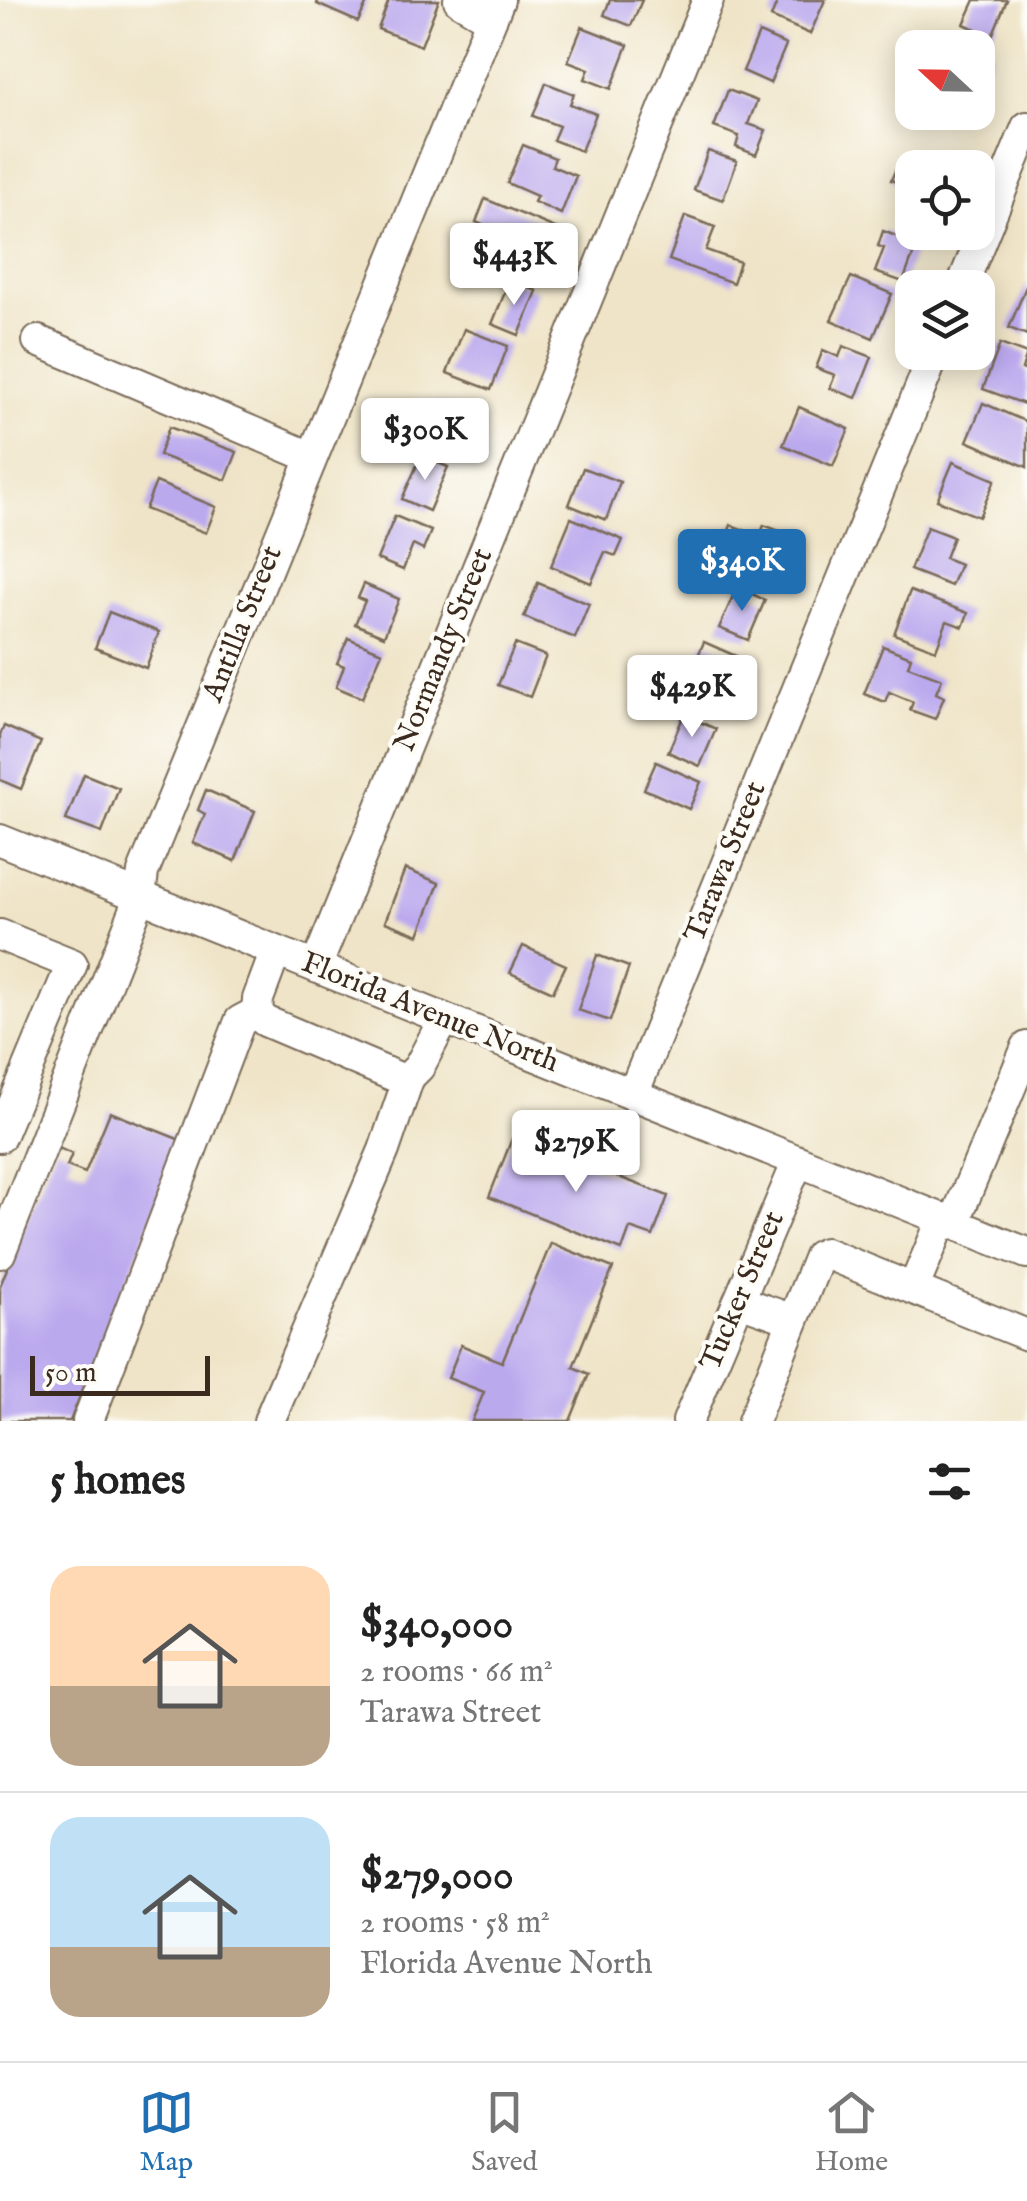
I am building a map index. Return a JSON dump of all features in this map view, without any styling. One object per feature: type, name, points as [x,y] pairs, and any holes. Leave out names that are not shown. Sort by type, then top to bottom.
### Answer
[{"type":"street","points":[[459,0],[495,9]]},
{"type":"street","name":"Normandy Street","points":[[316,966],[708,0]]},
{"type":"street","name":"Antilla Street","points":[[0,1253],[140,898],[142,872],[495,9]]},
{"type":"street","points":[[969,270],[1027,127]]},
{"type":"street","points":[[38,342],[311,457]]},
{"type":"street","name":"Tarawa Street","points":[[633,1094],[928,370]]},
{"type":"street","name":"Florida Avenue North","points":[[0,840],[1027,1253]]},
{"type":"street","points":[[0,935],[72,964],[0,1137]]},
{"type":"street","points":[[276,951],[258,998],[257,1012],[264,1021],[398,1078],[409,1077]]},
{"type":"street","points":[[88,1421],[240,1021],[257,1012]]},
{"type":"street","points":[[269,1421],[384,1150],[409,1077],[419,1067],[444,1019]]},
{"type":"street","points":[[914,1287],[1027,1046]]},
{"type":"street","name":"Tucker Street","points":[[688,1421],[798,1161]]},
{"type":"street","points":[[753,1421],[819,1256],[825,1252],[1027,1335]]},
{"type":"street","points":[[739,1301],[792,1320]]},
{"type":"building","points":[[318,0],[368,0],[358,22],[317,4]]},
{"type":"building","points":[[389,0],[439,0],[421,46],[378,29]]},
{"type":"building","points":[[610,0],[642,0],[631,26],[604,15]]},
{"type":"building","points":[[778,0],[825,0],[810,34],[771,17]]},
{"type":"building","points":[[975,0],[1007,0],[994,30],[978,30],[964,24]]},
{"type":"building","points":[[582,27],[628,45],[611,89],[585,79],[589,69],[568,61]]},
{"type":"building","points":[[759,33],[786,45],[770,83],[743,71]]},
{"type":"building","points":[[546,83],[574,94],[570,104],[596,114],[581,151],[553,140],[559,126],[533,116]]},
{"type":"building","points":[[728,90],[757,101],[748,124],[766,130],[756,155],[736,147],[739,136],[714,127]]},
{"type":"building","points":[[523,145],[555,158],[552,166],[576,176],[561,214],[534,202],[537,196],[507,183]]},
{"type":"building","points":[[708,151],[737,161],[723,200],[694,190]]},
{"type":"building","points":[[485,199],[560,230],[542,273],[490,251],[498,232],[476,222]]},
{"type":"building","points":[[685,216],[715,227],[706,250],[740,262],[733,283],[669,260]]},
{"type":"building","points":[[883,231],[895,236],[895,250],[915,250],[907,270],[895,270],[895,279],[875,272],[884,248],[878,246]]},
{"type":"building","points":[[851,277],[892,294],[873,338],[831,320]]},
{"type":"building","points":[[510,280],[537,291],[519,335],[492,324]]},
{"type":"building","points":[[1027,284],[1027,335],[1009,328]]},
{"type":"building","points":[[464,329],[508,346],[491,390],[447,373]]},
{"type":"building","points":[[1000,344],[1027,354],[1022,369],[1027,371],[1027,405],[983,389],[990,370],[995,370]]},
{"type":"building","points":[[843,346],[872,357],[856,398],[830,388],[835,375],[816,368],[823,350],[839,357]]},
{"type":"building","points":[[438,402],[474,417],[460,449],[431,437],[439,420],[432,416]]},
{"type":"building","points":[[983,403],[1027,422],[1027,467],[967,441]]},
{"type":"building","points":[[799,407],[849,429],[833,466],[783,445]]},
{"type":"building","points":[[169,427],[237,452],[226,480],[159,455]]},
{"type":"building","points":[[421,456],[448,467],[429,511],[402,499]]},
{"type":"building","points":[[953,462],[995,480],[979,517],[937,500]]},
{"type":"building","points":[[583,468],[620,482],[606,520],[569,505]]},
{"type":"building","points":[[156,482],[216,507],[206,533],[145,509]]},
{"type":"building","points":[[395,516],[431,531],[423,550],[413,545],[403,570],[377,559]]},
{"type":"building","points":[[571,518],[623,540],[616,556],[605,552],[591,583],[551,566]]},
{"type":"building","points":[[731,525],[760,536],[764,525],[793,536],[776,581],[718,559]]},
{"type":"building","points":[[927,527],[953,537],[945,558],[960,564],[951,586],[910,570]]},
{"type":"building","points":[[538,583],[589,604],[575,638],[524,617]]},
{"type":"building","points":[[364,584],[399,599],[384,636],[355,624],[365,601],[358,598]]},
{"type":"building","points":[[737,587],[765,600],[748,640],[719,628]]},
{"type":"building","points":[[910,591],[968,613],[963,627],[947,621],[936,650],[894,634]]},
{"type":"building","points":[[109,612],[159,632],[146,668],[95,648]]},
{"type":"building","points":[[348,638],[382,652],[362,698],[336,687],[344,666],[337,663]]},
{"type":"building","points":[[704,642],[738,657],[717,705],[683,690]]},
{"type":"building","points":[[515,644],[546,656],[530,697],[498,685]]},
{"type":"building","points":[[883,646],[911,657],[908,666],[942,679],[936,693],[944,697],[935,719],[910,710],[913,702],[889,692],[885,702],[864,694]]},
{"type":"building","points":[[684,715],[716,729],[700,766],[668,752]]},
{"type":"building","points":[[4,726],[41,742],[21,789],[0,780],[0,735]]},
{"type":"building","points":[[656,762],[701,782],[689,809],[644,789]]},
{"type":"building","points":[[84,774],[119,788],[102,833],[66,820]]},
{"type":"building","points":[[206,790],[255,811],[235,861],[193,843],[205,814],[198,810]]},
{"type":"building","points":[[405,869],[439,883],[419,935],[385,922]]},
{"type":"building","points":[[523,946],[566,965],[553,992],[510,973]]},
{"type":"building","points":[[597,955],[629,967],[610,1021],[578,1010]]},
{"type":"building","points":[[110,1112],[183,1141],[70,1421],[0,1421],[0,1286],[56,1147],[72,1154],[67,1166],[85,1173]]},
{"type":"building","points":[[513,1136],[668,1196],[653,1236],[630,1228],[622,1250],[489,1197]]},
{"type":"building","points":[[551,1243],[613,1268],[573,1367],[589,1374],[570,1421],[472,1421],[484,1392],[448,1378],[461,1345],[502,1362]]}]
